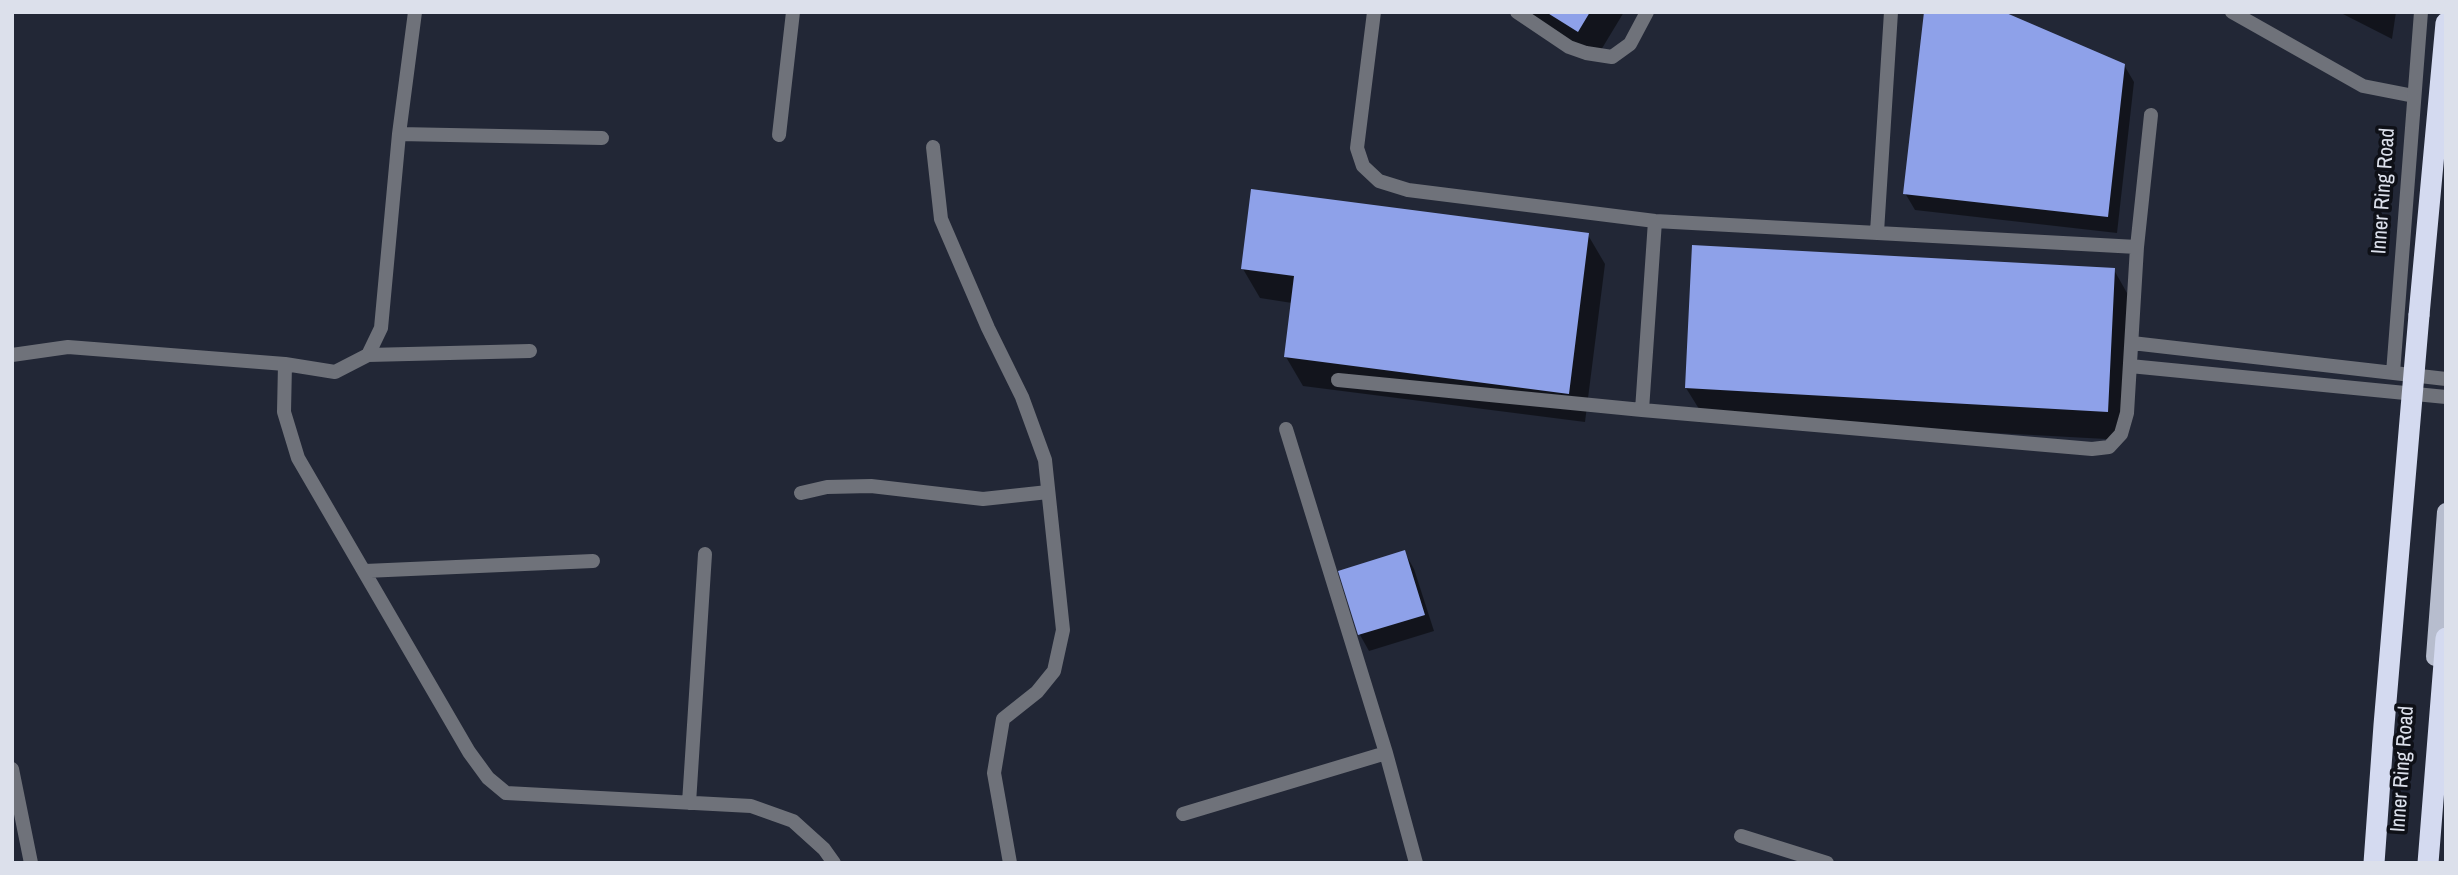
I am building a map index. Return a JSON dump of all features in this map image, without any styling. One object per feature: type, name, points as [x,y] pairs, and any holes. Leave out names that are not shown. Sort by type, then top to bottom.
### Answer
[{"type":"highway","points":[[2374,863],[2446,23]]},
{"type":"highway","points":[[2428,863],[2446,638]]},
{"type":"main road","name":"Inner Ring Road","points":[[2418,863],[2446,512]]},
{"type":"street","points":[[368,355],[381,328],[399,134],[415,12]]},
{"type":"street","points":[[779,135],[793,12]]},
{"type":"street","points":[[1374,12],[1357,148],[1363,166],[1378,181],[1408,190],[1655,221],[2137,247]]},
{"type":"street","points":[[1517,12],[1569,47],[1612,57],[1630,44],[1647,12]]},
{"type":"street","points":[[1877,232],[1891,12]]},
{"type":"street","points":[[2232,12],[2362,86],[2414,96]]},
{"type":"street","name":"Inner Ring Road","points":[[2393,373],[2421,12]]},
{"type":"street","points":[[1338,380],[1642,410],[2092,449],[2109,447],[2121,435],[2127,413],[2137,247],[2151,115]]},
{"type":"street","points":[[399,134],[602,138]]},
{"type":"street","points":[[933,147],[941,219],[988,328],[1022,397],[1045,460],[1063,630],[1054,671],[1037,692],[1003,719],[994,773],[1010,863]]},
{"type":"street","points":[[1642,410],[1655,221]]},
{"type":"street","points":[[2132,344],[2446,379]]},
{"type":"street","points":[[12,355],[68,347],[285,364],[335,372],[368,355],[530,351]]},
{"type":"street","points":[[285,364],[284,412],[298,457],[469,752],[488,778],[506,793],[751,806],[793,821],[824,849],[834,863]]},
{"type":"street","points":[[2130,366],[2446,397]]},
{"type":"street","points":[[1286,429],[1386,753],[1416,863]]},
{"type":"street","points":[[801,493],[827,487],[871,486],[983,499],[1048,492]]},
{"type":"street","points":[[689,803],[705,554]]},
{"type":"street","points":[[365,571],[593,561]]},
{"type":"street","points":[[1183,814],[1386,753]]},
{"type":"street","points":[[12,769],[31,863]]},
{"type":"street","points":[[1741,836],[1827,863]]},
{"type":"building","points":[[1546,12],[1590,12],[1578,32]]},
{"type":"building","points":[[1924,12],[2004,12],[2125,64],[2108,217],[1903,194]]},
{"type":"building","points":[[1251,189],[1589,233],[1569,394],[1284,357],[1294,276],[1241,269]]},
{"type":"building","points":[[1692,245],[2115,268],[2108,412],[1685,388]]},
{"type":"building","points":[[1405,550],[1425,615],[1358,635],[1338,571]]}]
